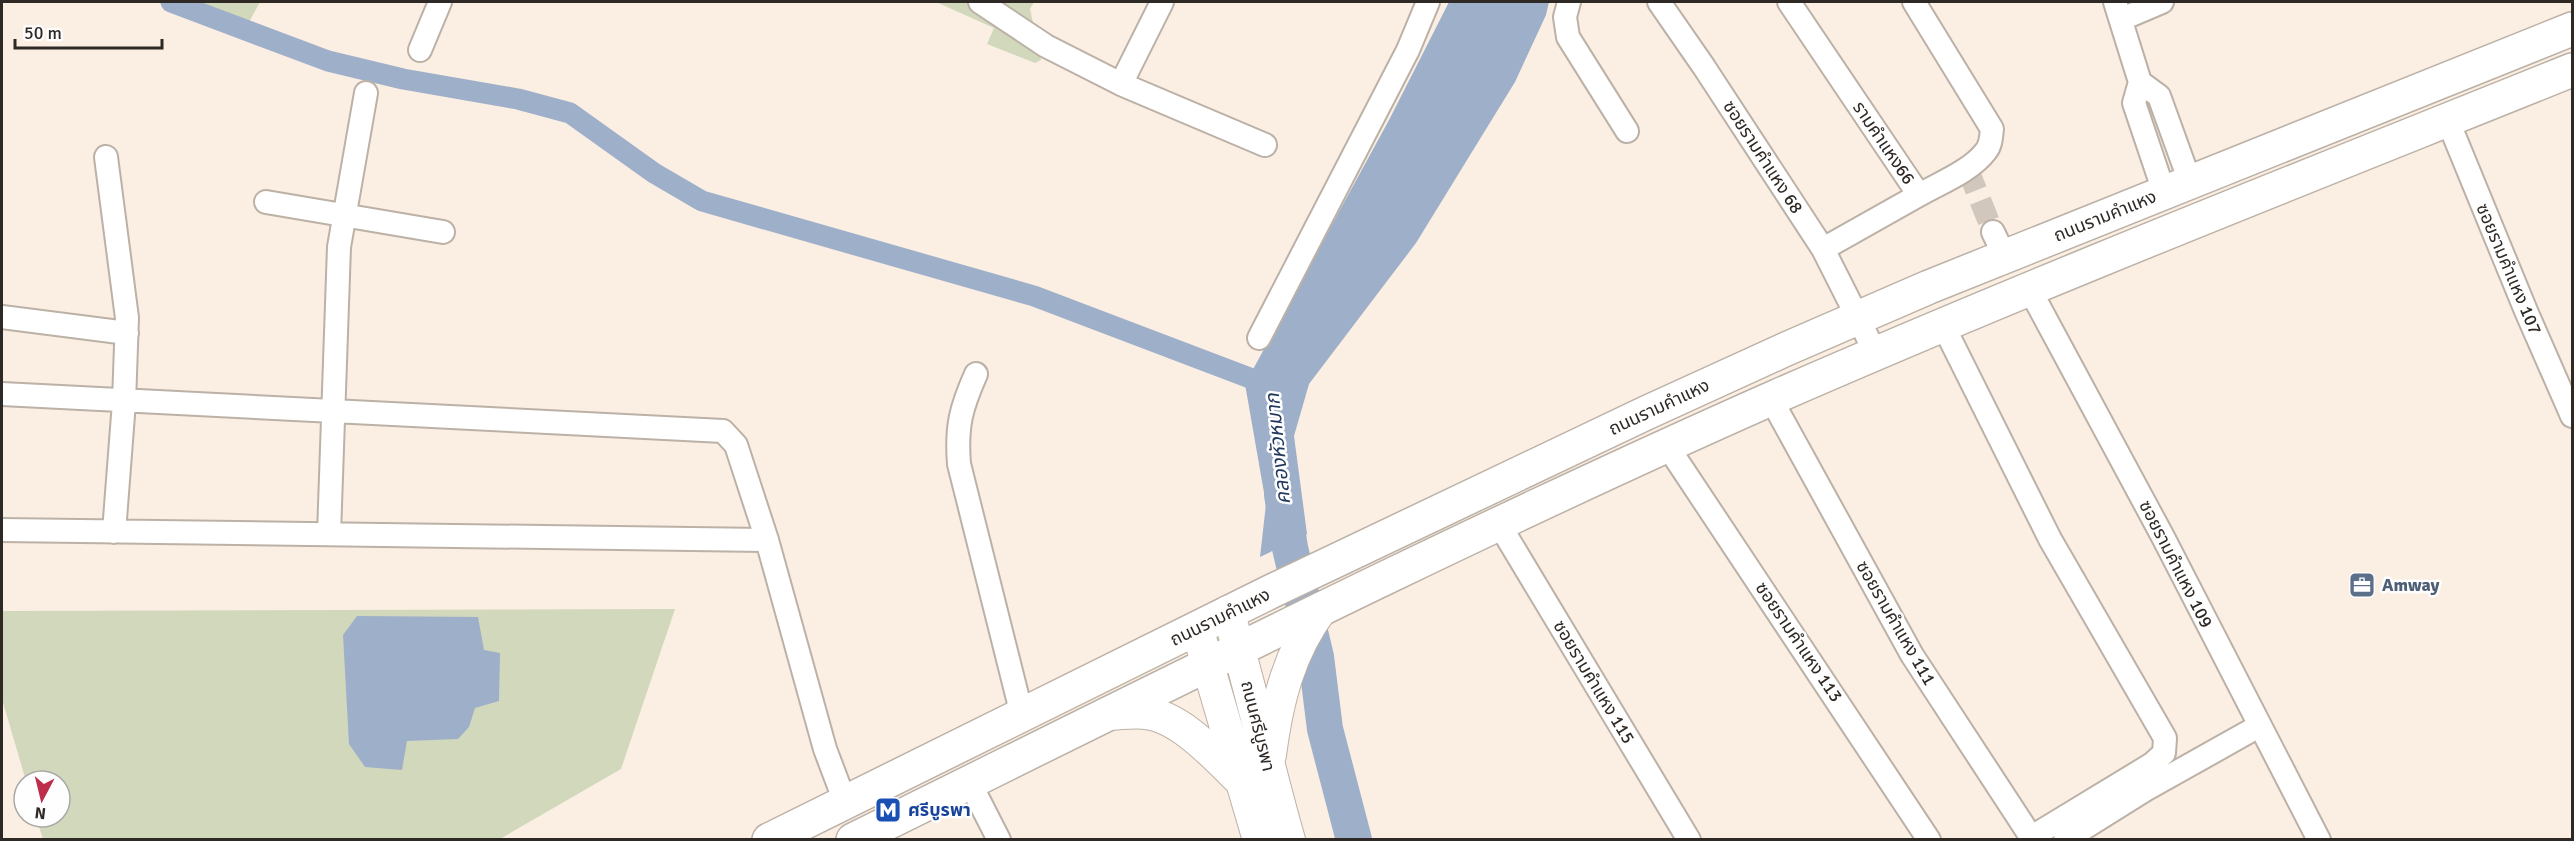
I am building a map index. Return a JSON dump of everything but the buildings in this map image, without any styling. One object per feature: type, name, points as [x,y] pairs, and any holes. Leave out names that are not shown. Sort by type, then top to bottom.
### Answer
[{"type":"main road","name":"ถนนรามคำแหง","points":[[769,840],[1228,612],[1646,413],[1856,318],[1999,244],[2177,187],[2572,29]]},
{"type":"main road","name":"ถนนรามคำแหง","points":[[869,836],[969,781],[1322,608],[1772,399],[1943,325],[2572,70]]},
{"type":"street","points":[[420,50],[440,2]]},
{"type":"street","points":[[980,2],[1046,46],[1121,84],[1265,145]]},
{"type":"street","points":[[1121,84],[1162,2]]},
{"type":"street","points":[[1259,338],[1408,50],[1428,2]]},
{"type":"street","points":[[1569,2],[1565,17],[1568,37],[1627,131]]},
{"type":"street","name":"รามคำแหง66","points":[[1789,2],[1919,195],[1967,169],[1986,151],[1991,142],[1992,129],[1914,2]]},
{"type":"street","points":[[2162,2],[2119,10],[2140,82],[2134,103],[2177,187]]},
{"type":"street","name":"ซอยรามคำแหง 68","points":[[1665,4],[1823,249],[1876,354]]},
{"type":"street","points":[[329,534],[339,247],[366,93]]},
{"type":"street","name":"ซอยรามคำแหง 107","points":[[2448,120],[2526,311],[2572,416]]},
{"type":"street","points":[[105,157],[123,278],[127,333],[114,532]]},
{"type":"street","points":[[1823,249],[1919,195]]},
{"type":"street","points":[[266,202],[443,232]]},
{"type":"street","name":"ซอยรามคำแหง 109","points":[[2030,290],[2163,537],[2319,840]]},
{"type":"street","points":[[2,317],[127,333]]},
{"type":"street","points":[[1943,325],[2050,539],[2165,738],[2164,753],[2152,764],[2037,836]]},
{"type":"street","points":[[976,374],[963,403],[957,435],[958,464],[1022,715]]},
{"type":"street","points":[[2,394],[723,431],[736,445],[767,540],[825,749],[846,802]]},
{"type":"street","name":"ซอยรามคำแหง 111","points":[[1772,399],[1912,655],[2037,836]]},
{"type":"street","name":"ซอยรามคำแหง 113","points":[[1668,447],[1840,702],[1929,840]]},
{"type":"street","name":"ซอยรามคำแหง 115","points":[[1499,524],[1689,840]]},
{"type":"street","points":[[2,530],[767,540]]},
{"type":"street","points":[[1107,714],[1146,712],[1174,723],[1256,777],[1274,726],[1291,658],[1306,630],[1322,608]]},
{"type":"street","name":"ถนนศรีบูรพา","points":[[1228,612],[1239,649],[1256,777],[1258,840]]},
{"type":"street","name":"ถนนศรีบูรพา","points":[[1197,628],[1209,664],[1256,777],[1289,840]]},
{"type":"street","points":[[2065,840],[2145,790],[2259,726]]},
{"type":"street","points":[[969,781],[999,840]]},
{"type":"green space","points":[[199,2],[260,2],[248,24]]},
{"type":"green space","points":[[936,2],[1034,2],[1030,9],[1041,60],[1035,63],[987,44],[994,28]]},
{"type":"green space","points":[[675,609],[621,769],[500,839],[43,839],[40,829],[72,829],[72,769],[22,769],[2,699],[2,611]]},
{"type":"water","points":[[1449,2],[1549,2],[1546,15],[1515,82],[1416,243],[1309,384],[1294,436],[1307,534],[1260,557],[1266,504],[1245,384],[1389,120]]},
{"type":"water","points":[[357,616],[478,617],[484,650],[500,653],[499,701],[475,708],[469,727],[458,739],[407,741],[402,770],[365,767],[349,744],[343,635]]},
{"type":"waterway","points":[[171,2],[328,61],[403,79],[518,99],[570,113],[654,173],[702,201],[1034,296],[1271,386]]},
{"type":"waterway","name":"คลองหัวหมาก","points":[[1282,494],[1290,548],[1316,657],[1325,729],[1354,840]]},
{"type":"tunnel","points":[[1968,170],[1993,232]]},
{"type":"place","name":"Amway","points":[[2362,585]]},
{"type":"place","name":"ศรีบูรพา","points":[[888,810]]}]
